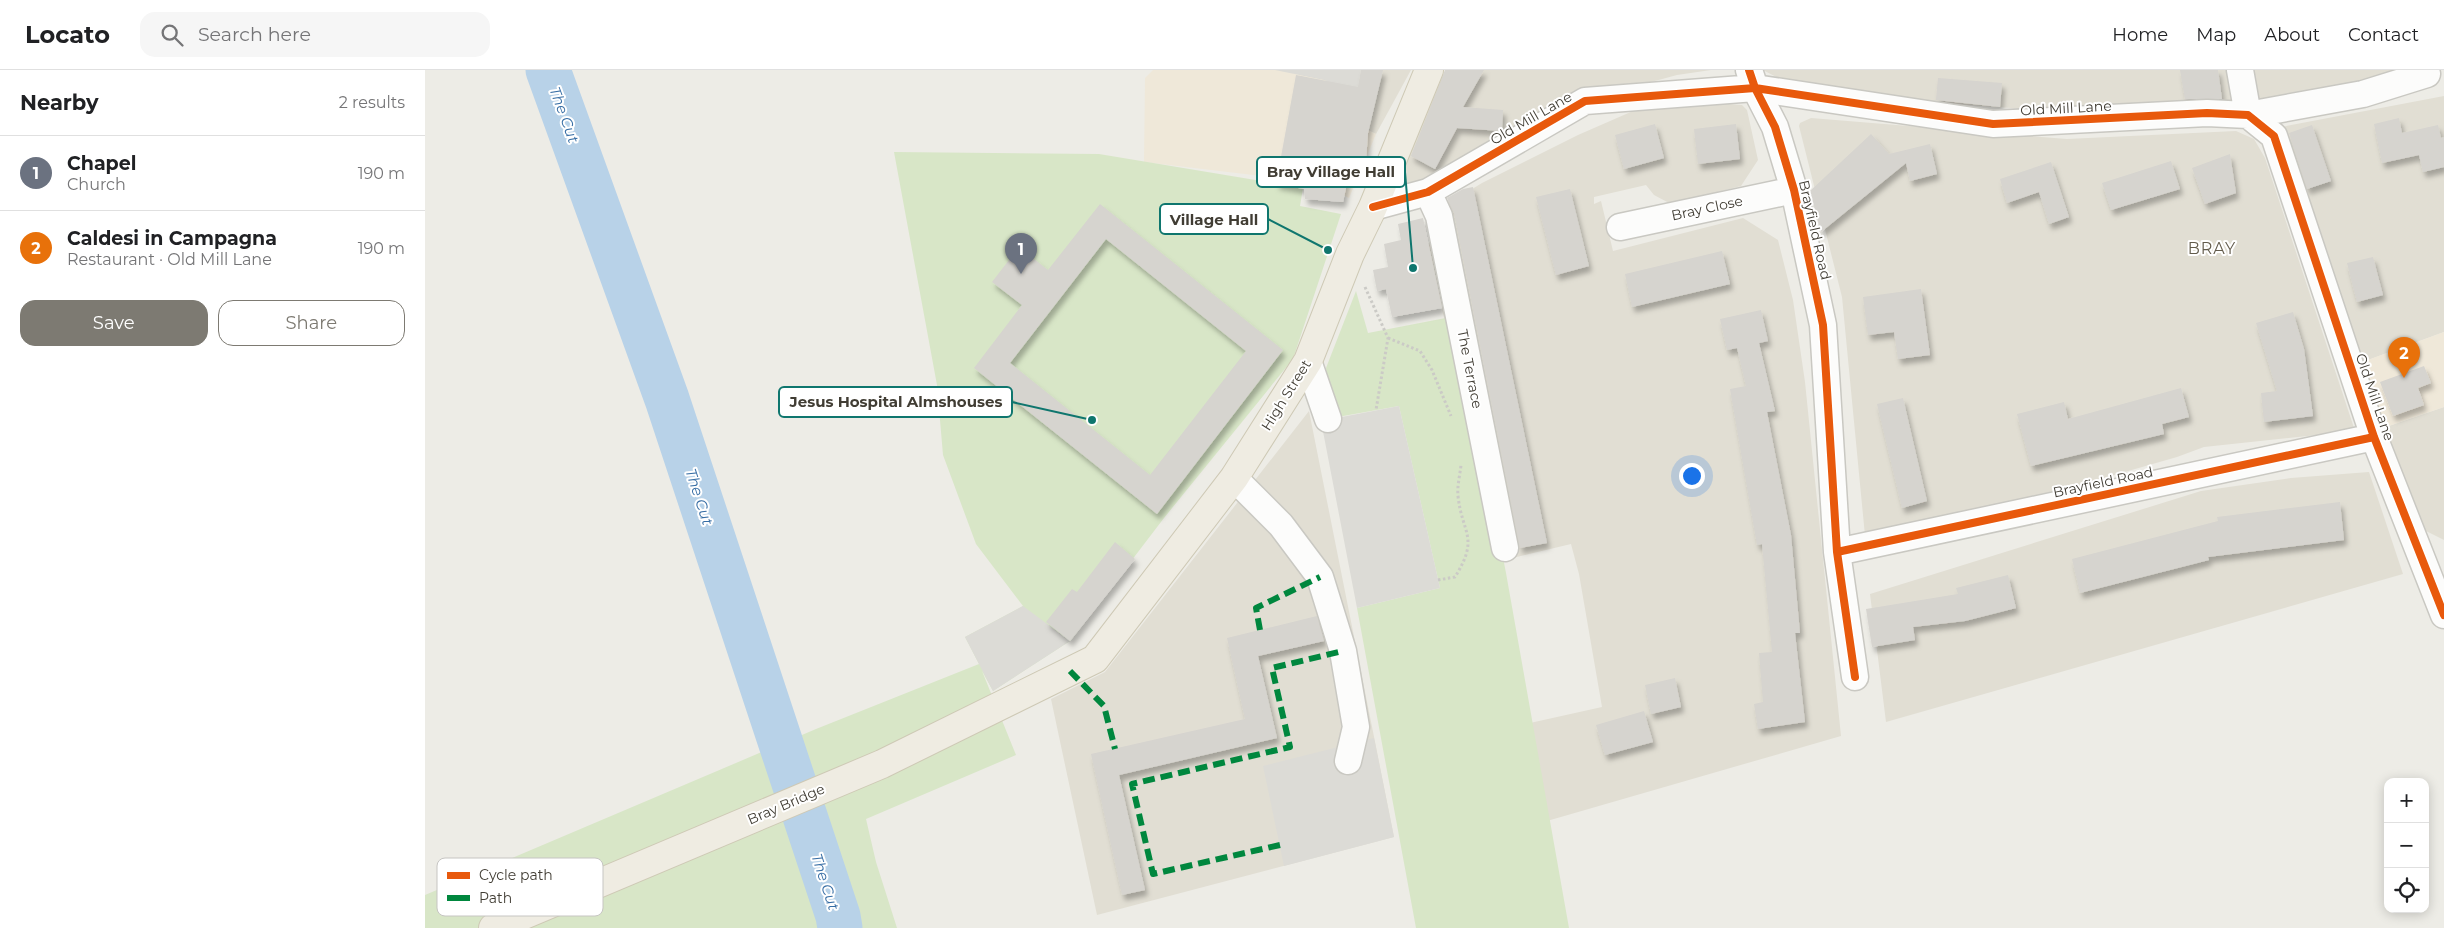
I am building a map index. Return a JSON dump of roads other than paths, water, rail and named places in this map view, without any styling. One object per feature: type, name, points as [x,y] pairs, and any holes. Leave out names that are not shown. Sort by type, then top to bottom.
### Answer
[{"type":"main road","name":"High Street","points":[[1095,659],[1234,478],[1308,361],[1350,254],[1373,207],[1429,70]]},
{"type":"main road","name":"Bray Bridge","points":[[603,881],[882,764],[1095,659]]},
{"type":"main road","name":"Bray Bridge","points":[[493,928],[521,916]]},
{"type":"street","points":[[2240,70],[2247,115],[2363,94],[2427,74]]},
{"type":"street","name":"Old Mill Lane","points":[[1373,207],[1428,192],[1585,101],[1752,79],[1993,124],[2207,113],[2247,115],[2274,136],[2374,437],[2434,555],[2444,615]]},
{"type":"street","name":"Brayfield Road","points":[[1752,79],[1775,127],[1794,190],[1823,325],[1837,552],[1855,677]]},
{"type":"street","name":"Bray Close","points":[[1620,227],[1794,190]]},
{"type":"street","name":"The Terrace","points":[[1428,192],[1439,216],[1505,548]]},
{"type":"street","points":[[1308,361],[1328,419]]},
{"type":"street","name":"Brayfield Road","points":[[1837,552],[2374,437]]},
{"type":"street","points":[[1234,478],[1281,525],[1320,578],[1343,651],[1356,727],[1347,761]]},
{"type":"waterway","name":"The Cut","points":[[548,70],[667,399],[838,916],[840,928]]},
{"type":"place","name":"Village Hall","points":[[1328,250]]},
{"type":"place","name":"Bray Village Hall","points":[[1413,268]]},
{"type":"place","name":"Chapel","points":[[1021,274]]},
{"type":"place","name":"Caldesi in Campagna","points":[[2404,378]]},
{"type":"place","name":"Jesus Hospital Almshouses","points":[[1092,420]]},
{"type":"district","name":"BRAY","points":[[2212,248]]}]
